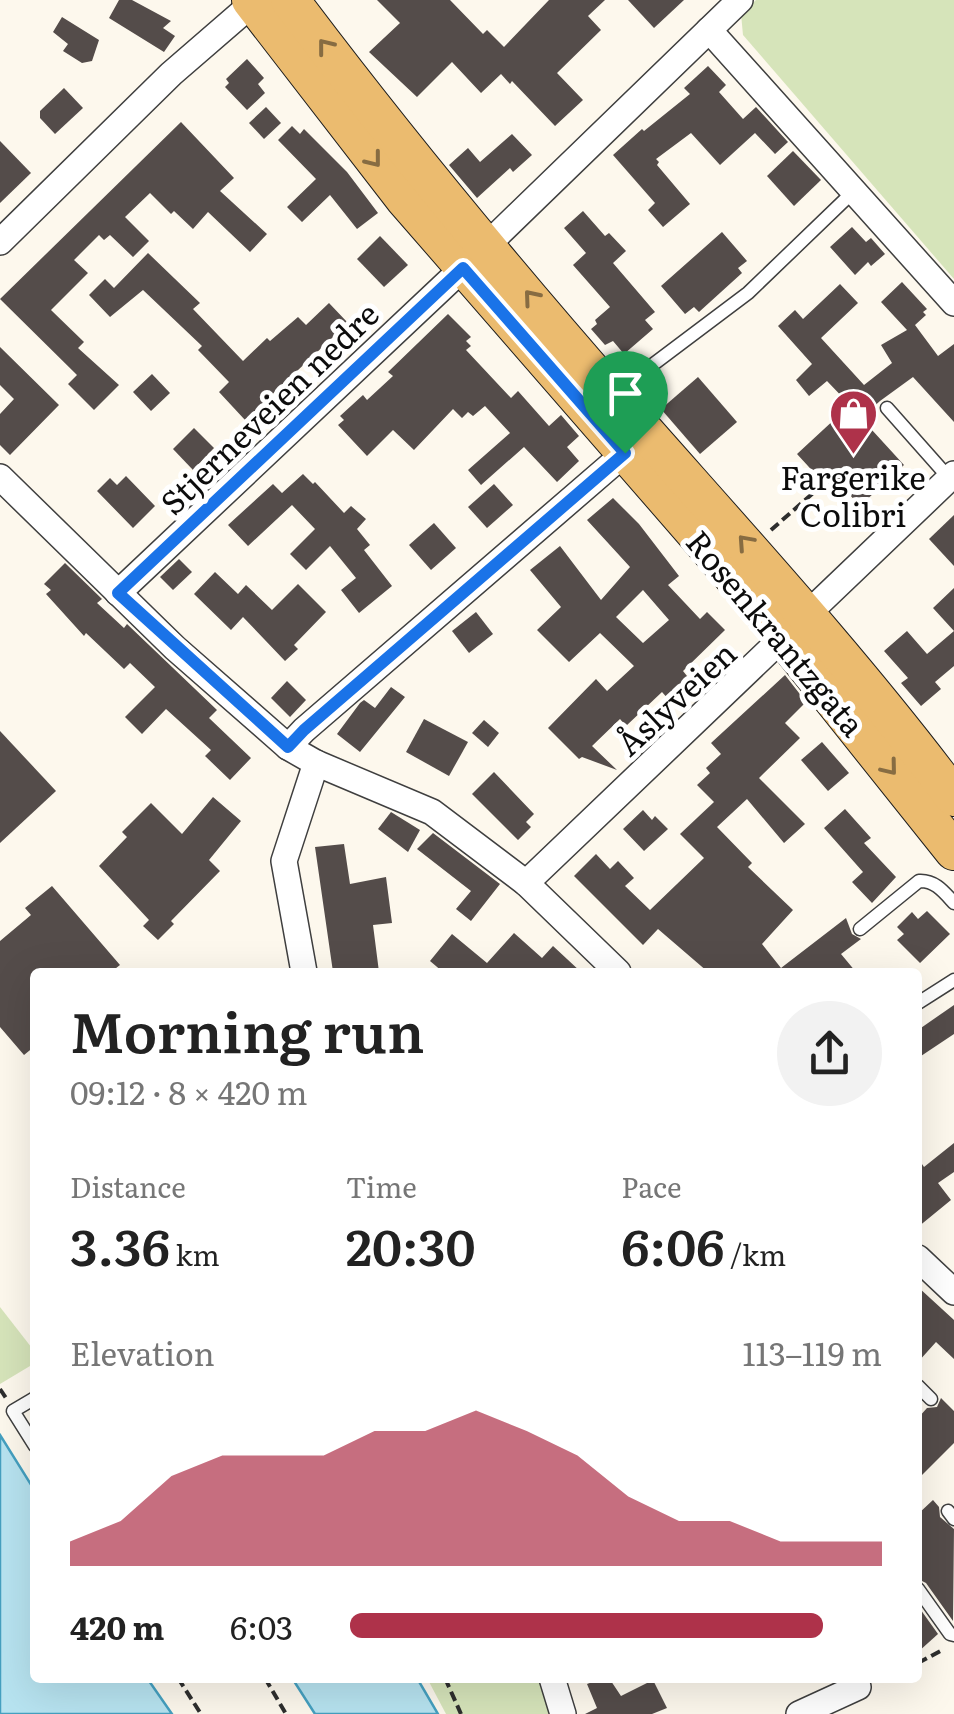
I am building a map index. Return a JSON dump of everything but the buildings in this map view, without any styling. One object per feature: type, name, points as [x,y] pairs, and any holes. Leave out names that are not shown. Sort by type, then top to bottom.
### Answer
[{"type":"main road","name":"Rosenkrantzgata","points":[[290,0],[474,257],[625,453],[797,626],[954,797]]},
{"type":"main road","name":"Rosenkrantzgata","points":[[252,1],[350,130],[614,397],[797,626],[954,851]]},
{"type":"street","name":"Stjerneveien nedre","points":[[118,593],[740,0]]},
{"type":"street","points":[[0,242],[171,74],[252,1]]},
{"type":"street","points":[[709,30],[954,303]]},
{"type":"street","points":[[288,747],[625,453]]},
{"type":"street","name":"Åslyveien","points":[[526,884],[952,476]]},
{"type":"street","points":[[0,477],[118,593],[288,747],[316,764],[432,812],[526,884],[614,968]]},
{"type":"street","points":[[303,968],[284,861],[316,764]]},
{"type":"street","points":[[922,1262],[954,1292]]},
{"type":"street","points":[[554,1683],[563,1714]]},
{"type":"street","points":[[799,1714],[858,1687]]},
{"type":"lane","points":[[643,372],[748,293],[854,191]]},
{"type":"lane","points":[[887,408],[952,476]]},
{"type":"lane","points":[[860,929],[919,881],[936,885],[954,903]]},
{"type":"lane","points":[[922,1000],[954,980]]},
{"type":"lane","points":[[922,1390],[931,1399]]},
{"type":"lane","points":[[30,1401],[14,1410],[30,1437]]},
{"type":"lane","points":[[922,1596],[954,1638]]},
{"type":"path","points":[[767,533],[820,486]]},
{"type":"path","points":[[922,1661],[954,1638]]},
{"type":"path","points":[[181,1683],[201,1714]]},
{"type":"path","points":[[267,1683],[286,1714]]},
{"type":"path","points":[[447,1683],[461,1714]]},
{"type":"green space","points":[[756,0],[954,0],[954,279],[743,35],[741,14]]},
{"type":"green space","points":[[0,1307],[30,1346],[30,1366],[0,1384]]},
{"type":"green space","points":[[430,1683],[554,1683],[563,1714],[446,1714]]},
{"type":"water","points":[[0,1435],[30,1483],[30,1683],[150,1683],[172,1714],[0,1714]]},
{"type":"water","points":[[295,1683],[420,1683],[438,1714],[315,1714]]},
{"type":"place","name":"Fargerike Colibri","points":[[853,456]]},
{"type":"route","points":[[463,268],[625,453],[288,747],[118,593],[463,268]]}]
